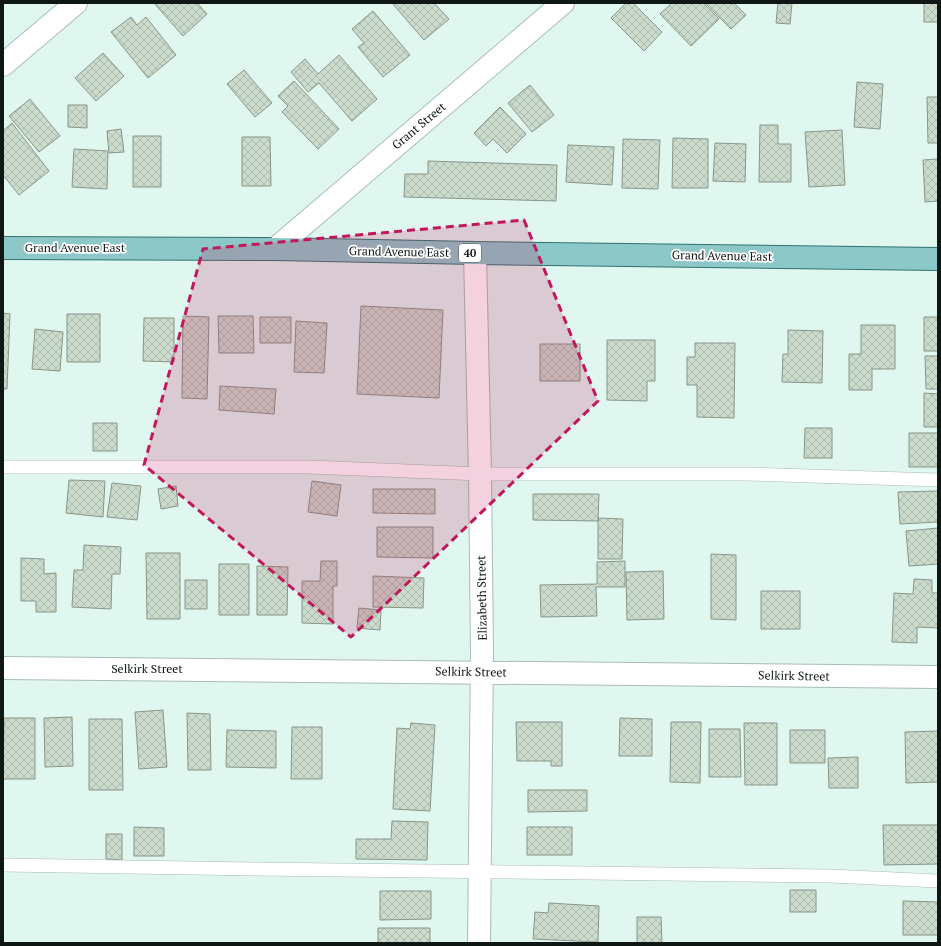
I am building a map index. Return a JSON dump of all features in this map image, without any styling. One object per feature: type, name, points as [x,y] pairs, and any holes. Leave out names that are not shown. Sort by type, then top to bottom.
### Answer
[{"type":"main road","name":"Grand Avenue East","points":[[3,248],[275,249],[938,259]]},
{"type":"street","points":[[3,65],[76,3]]},
{"type":"street","name":"Grant Street","points":[[275,249],[563,3]]},
{"type":"street","name":"Elizabeth Street","points":[[475,253],[480,474],[482,672],[478,943]]},
{"type":"street","name":"Selkirk Street","points":[[3,668],[938,677]]},
{"type":"lane","points":[[3,467],[310,467],[480,474],[747,474],[938,480]]},
{"type":"lane","points":[[3,865],[831,876],[938,881]]},
{"type":"highlighted area","points":[[524,220],[598,401],[351,637],[144,465],[203,249]]},
{"type":"building","points":[[154,3],[197,3],[207,14],[183,36]]},
{"type":"building","points":[[392,3],[434,3],[449,19],[424,40]]},
{"type":"building","points":[[626,3],[633,3],[662,32],[644,51],[611,18]]},
{"type":"building","points":[[672,3],[703,3],[719,19],[691,46],[660,14]]},
{"type":"building","points":[[705,3],[734,3],[746,15],[731,29]]},
{"type":"building","points":[[778,3],[792,3],[790,24],[776,23]]},
{"type":"building","points":[[924,3],[938,3],[938,22],[924,22]]},
{"type":"building","points":[[373,11],[410,55],[383,77],[358,47],[364,43],[352,29]]},
{"type":"building","points":[[131,17],[137,25],[146,17],[176,55],[148,78],[111,32]]},
{"type":"building","points":[[103,53],[124,76],[96,101],[75,78]]},
{"type":"building","points":[[339,55],[377,99],[352,121],[319,83],[308,92],[291,72],[305,59],[318,74]]},
{"type":"building","points":[[244,70],[272,103],[255,117],[227,84]]},
{"type":"building","points":[[294,81],[339,129],[318,149],[282,112],[288,106],[278,96]]},
{"type":"building","points":[[857,82],[883,84],[880,129],[854,127]]},
{"type":"building","points":[[530,85],[554,115],[532,132],[508,103]]},
{"type":"building","points":[[927,97],[938,97],[938,143],[928,143]]},
{"type":"building","points":[[30,99],[60,136],[39,152],[9,116]]},
{"type":"building","points":[[68,105],[87,105],[87,128],[68,127]]},
{"type":"building","points":[[500,107],[526,134],[507,153],[493,139],[486,146],[474,133]]},
{"type":"building","points":[[12,123],[49,171],[19,195],[3,175],[3,131]]},
{"type":"building","points":[[760,125],[778,125],[778,144],[791,144],[791,182],[759,182]]},
{"type":"building","points":[[121,129],[124,152],[109,153],[107,131]]},
{"type":"building","points":[[842,130],[845,185],[809,187],[805,132]]},
{"type":"building","points":[[133,136],[161,136],[161,187],[133,187]]},
{"type":"building","points":[[242,137],[270,137],[271,186],[242,186]]},
{"type":"building","points":[[673,138],[708,139],[708,188],[672,188]]},
{"type":"building","points":[[623,139],[660,140],[658,189],[622,188]]},
{"type":"building","points":[[715,143],[746,144],[745,182],[713,181]]},
{"type":"building","points":[[568,145],[614,147],[612,185],[566,182]]},
{"type":"building","points":[[74,149],[108,151],[107,189],[72,187]]},
{"type":"building","points":[[938,159],[938,201],[925,202],[923,160]]},
{"type":"building","points":[[428,161],[557,165],[556,201],[404,197],[405,174],[428,174]]},
{"type":"building","points":[[361,306],[443,310],[439,398],[357,394]]},
{"type":"building","points":[[3,313],[10,314],[7,389],[3,389]]},
{"type":"building","points":[[67,314],[100,314],[100,362],[67,362]]},
{"type":"building","points":[[183,316],[209,317],[207,399],[182,398]]},
{"type":"building","points":[[218,316],[253,316],[254,353],[219,353]]},
{"type":"building","points":[[260,317],[291,317],[291,343],[260,343]]},
{"type":"building","points":[[924,317],[938,317],[938,351],[924,351]]},
{"type":"building","points":[[144,318],[174,318],[174,362],[143,361]]},
{"type":"building","points":[[296,321],[327,323],[324,373],[294,372]]},
{"type":"building","points":[[861,325],[895,325],[895,369],[872,369],[872,390],[849,390],[849,354],[861,354]]},
{"type":"building","points":[[35,329],[63,332],[60,371],[32,369]]},
{"type":"building","points":[[788,330],[823,331],[822,383],[782,382],[783,354],[788,354]]},
{"type":"building","points":[[607,340],[655,340],[655,381],[647,381],[647,401],[607,400]]},
{"type":"building","points":[[695,343],[735,343],[734,418],[697,417],[697,385],[687,385],[687,357],[695,357]]},
{"type":"building","points":[[540,344],[580,344],[580,381],[540,381]]},
{"type":"building","points":[[925,356],[938,356],[938,389],[926,389]]},
{"type":"building","points":[[220,386],[276,389],[274,414],[219,410]]},
{"type":"building","points":[[924,393],[938,394],[938,427],[924,427]]},
{"type":"building","points":[[93,423],[117,423],[117,451],[93,451]]},
{"type":"building","points":[[805,428],[832,428],[832,458],[804,458]]},
{"type":"building","points":[[909,433],[938,433],[938,467],[909,467]]},
{"type":"building","points":[[69,480],[105,481],[103,517],[66,513]]},
{"type":"building","points":[[312,481],[341,485],[337,516],[308,512]]},
{"type":"building","points":[[112,483],[141,486],[137,520],[107,517]]},
{"type":"building","points":[[176,486],[178,506],[161,509],[158,489]]},
{"type":"building","points":[[373,489],[435,489],[435,514],[373,513]]},
{"type":"building","points":[[938,491],[938,522],[900,524],[898,492]]},
{"type":"building","points":[[533,494],[599,494],[598,521],[533,520]]},
{"type":"building","points":[[598,518],[623,519],[622,559],[598,559]]},
{"type":"building","points":[[377,527],[433,527],[433,558],[377,557]]},
{"type":"building","points":[[938,528],[938,564],[909,566],[906,531]]},
{"type":"building","points":[[84,545],[121,547],[120,574],[112,574],[111,609],[72,607],[74,570],[83,570]]},
{"type":"building","points":[[146,553],[180,553],[180,619],[147,619]]},
{"type":"building","points":[[711,554],[736,555],[736,620],[711,619]]},
{"type":"building","points":[[21,558],[44,559],[44,574],[56,573],[56,612],[36,612],[36,601],[21,601]]},
{"type":"building","points":[[321,561],[337,561],[337,586],[333,586],[333,624],[302,623],[302,581],[320,581]]},
{"type":"building","points":[[625,561],[625,587],[596,587],[597,616],[541,617],[540,585],[597,584],[597,562]]},
{"type":"building","points":[[219,564],[249,564],[249,615],[219,615]]},
{"type":"building","points":[[257,566],[288,567],[287,615],[257,615]]},
{"type":"building","points":[[663,571],[664,619],[627,620],[626,572]]},
{"type":"building","points":[[373,576],[424,578],[423,608],[373,607]]},
{"type":"building","points":[[914,579],[932,580],[932,593],[938,593],[938,628],[917,627],[917,643],[892,642],[894,593],[913,594]]},
{"type":"building","points":[[185,580],[207,580],[207,609],[185,609]]},
{"type":"building","points":[[761,591],[800,591],[800,629],[761,629]]},
{"type":"building","points":[[359,608],[381,610],[380,630],[357,628]]},
{"type":"building","points":[[163,710],[167,767],[139,769],[135,712]]},
{"type":"building","points":[[187,713],[210,714],[211,770],[188,770]]},
{"type":"building","points":[[72,717],[73,766],[45,767],[44,718]]},
{"type":"building","points":[[4,718],[35,718],[35,779],[3,779]]},
{"type":"building","points":[[620,718],[652,719],[652,756],[619,756]]},
{"type":"building","points":[[89,719],[122,719],[123,790],[89,790]]},
{"type":"building","points":[[516,722],[562,722],[562,766],[551,766],[551,761],[517,761]]},
{"type":"building","points":[[671,722],[701,722],[700,783],[670,782]]},
{"type":"building","points":[[411,723],[435,725],[430,811],[393,809],[397,728],[410,729]]},
{"type":"building","points":[[744,723],[777,723],[777,785],[745,785]]},
{"type":"building","points":[[292,727],[322,727],[322,779],[291,779]]},
{"type":"building","points":[[709,729],[740,729],[741,777],[709,777]]},
{"type":"building","points":[[227,730],[276,731],[276,768],[226,767]]},
{"type":"building","points":[[790,730],[825,730],[825,763],[790,763]]},
{"type":"building","points":[[938,731],[938,782],[906,783],[905,732]]},
{"type":"building","points":[[858,757],[858,788],[829,788],[828,758]]},
{"type":"building","points":[[528,790],[587,790],[587,811],[528,812]]},
{"type":"building","points":[[392,821],[428,822],[427,860],[356,859],[356,839],[391,839]]},
{"type":"building","points":[[883,825],[938,825],[938,864],[884,865]]},
{"type":"building","points":[[134,827],[164,828],[164,856],[134,856]]},
{"type":"building","points":[[527,827],[572,827],[572,855],[527,855]]},
{"type":"building","points":[[106,834],[122,834],[122,860],[106,859]]},
{"type":"building","points":[[790,890],[816,890],[816,912],[790,912]]},
{"type":"building","points":[[380,891],[431,891],[431,919],[380,920]]},
{"type":"building","points":[[903,901],[938,902],[938,935],[903,935]]},
{"type":"building","points":[[549,903],[599,906],[598,942],[533,939],[535,912],[548,913]]},
{"type":"building","points":[[637,917],[661,917],[662,943],[637,943]]},
{"type":"building","points":[[378,928],[430,928],[430,943],[378,943]]}]
